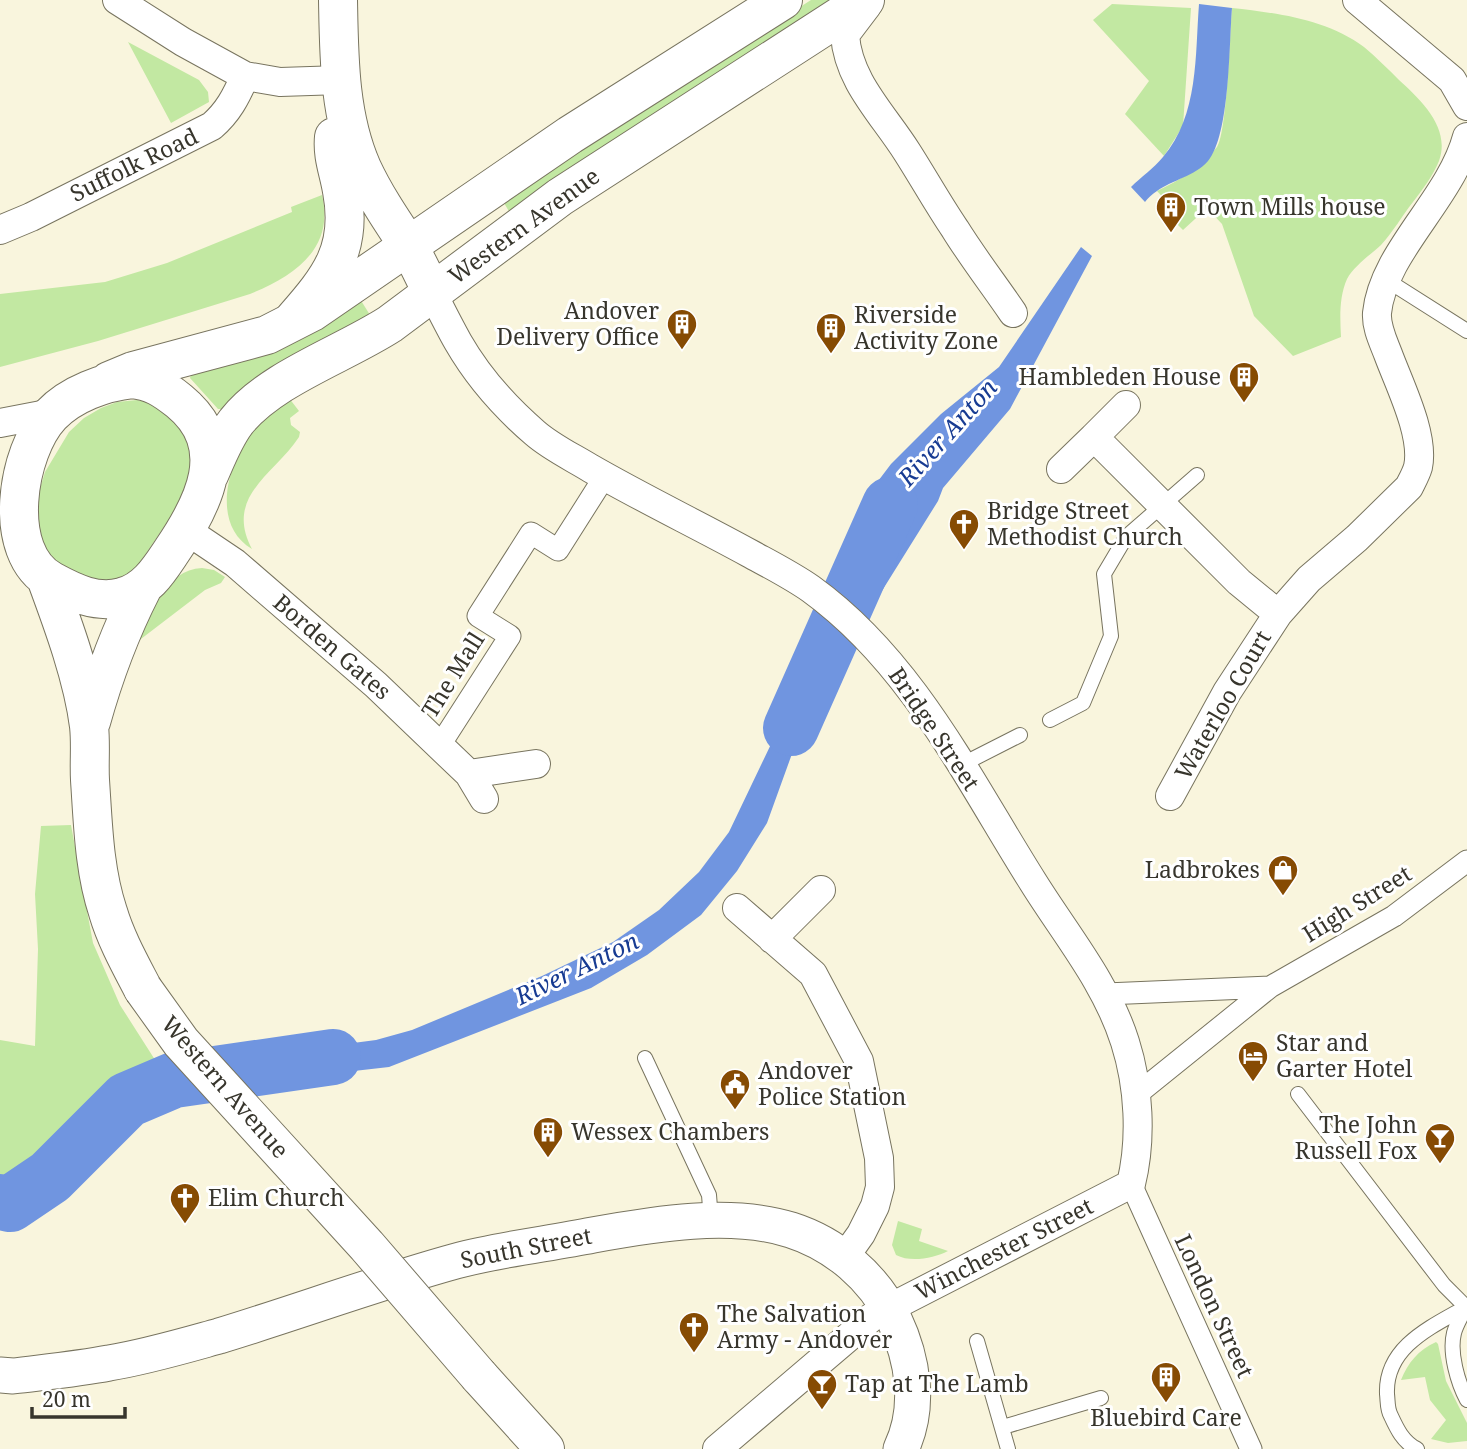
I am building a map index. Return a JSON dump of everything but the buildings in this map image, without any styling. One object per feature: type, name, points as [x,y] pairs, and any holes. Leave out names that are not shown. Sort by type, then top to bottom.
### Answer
[{"type":"main road","points":[[338,0],[341,80],[348,121],[363,169],[433,294]]},
{"type":"main road","name":"Western Avenue","points":[[108,381],[133,371],[246,341],[287,326],[329,301],[570,135],[783,0]]},
{"type":"main road","name":"Western Avenue","points":[[209,475],[236,423],[259,400],[296,375],[361,342],[433,294],[559,197],[865,0]]},
{"type":"main road","points":[[287,326],[330,275],[345,236],[345,211],[333,150],[341,80]]},
{"type":"main road","points":[[145,380],[158,385],[197,419],[207,442],[210,458],[209,475],[201,500],[186,530],[162,565],[142,589],[126,597],[101,600],[72,592],[41,573],[22,540],[19,506],[22,480],[40,428],[52,413],[108,381],[145,380]]},
{"type":"main road","name":"Western Avenue","points":[[41,573],[70,646],[89,727],[92,816],[107,909],[119,943],[143,989],[181,1042],[367,1246],[545,1449]]},
{"type":"main road","name":"Western Avenue","points":[[89,727],[106,667],[142,589]]},
{"type":"street","points":[[117,0],[183,42],[245,76],[280,82],[341,80]]},
{"type":"street","points":[[872,0],[845,35],[846,54],[865,94],[894,132],[955,230],[1013,313]]},
{"type":"street","points":[[1357,0],[1460,78],[1467,106]]},
{"type":"street","points":[[772,61],[822,49],[857,77]]},
{"type":"street","name":"Suffolk Road","points":[[0,230],[212,126],[235,101],[245,76]]},
{"type":"street","name":"Waterloo Court","points":[[1170,796],[1227,692],[1278,614],[1309,579],[1357,538],[1409,487],[1418,468],[1413,424],[1380,332],[1377,316],[1385,279],[1441,194],[1467,137]]},
{"type":"street","name":"Bridge Street","points":[[433,294],[472,363],[525,422],[550,444],[811,589],[861,632],[908,684],[1106,994],[1126,1044],[1136,1096],[1137,1142],[1131,1184]]},
{"type":"street","points":[[1055,475],[1126,405]]},
{"type":"street","points":[[0,423],[52,413]]},
{"type":"street","name":"Waterloo Court","points":[[1094,437],[1239,582],[1278,614]]},
{"type":"street","name":"The Mall","points":[[440,745],[510,636],[478,615],[531,533],[558,550],[605,476]]},
{"type":"street","name":"Borden Gates","points":[[186,530],[235,563],[440,745],[469,774],[484,799]]},
{"type":"street","points":[[0,541],[41,573]]},
{"type":"street","points":[[469,774],[536,764]]},
{"type":"street","name":"High Street","points":[[1136,1096],[1270,987],[1394,916],[1467,861]]},
{"type":"street","points":[[772,939],[821,890]]},
{"type":"street","points":[[737,908],[813,974],[859,1061],[879,1158],[880,1187],[875,1206],[861,1234],[844,1258]]},
{"type":"street","name":"High Street","points":[[1106,994],[1270,987]]},
{"type":"street","name":"Winchester Street","points":[[717,1449],[872,1317],[1131,1184]]},
{"type":"street","name":"London Street","points":[[1131,1184],[1251,1449]]},
{"type":"street","name":"South Street","points":[[0,1375],[13,1376],[109,1364],[219,1336],[457,1261],[620,1230],[711,1221],[755,1223],[791,1230],[810,1238],[844,1258],[878,1289],[889,1307],[904,1343],[912,1378],[912,1412],[901,1449]]},
{"type":"lane","points":[[1385,279],[1467,331]]},
{"type":"lane","points":[[1050,720],[1083,703],[1111,636],[1104,574],[1126,537],[1197,475]]},
{"type":"lane","points":[[961,765],[1020,735]]},
{"type":"lane","points":[[645,1058],[709,1195],[711,1221]]},
{"type":"lane","points":[[1298,1094],[1444,1285],[1467,1307]]},
{"type":"lane","points":[[1467,1307],[1454,1334],[1455,1362],[1467,1400]]},
{"type":"lane","points":[[1417,1449],[1400,1435],[1388,1410],[1387,1384],[1393,1362],[1405,1345],[1467,1307]]},
{"type":"lane","points":[[977,1341],[1008,1449]]},
{"type":"lane","points":[[1003,1427],[1101,1398]]},
{"type":"green space","points":[[811,0],[843,0],[510,213],[501,198]]},
{"type":"green space","points":[[1112,4],[1191,8],[1183,126],[1164,156],[1125,114],[1149,81],[1093,20]]},
{"type":"green space","points":[[1232,8],[1301,19],[1349,37],[1364,47],[1416,96],[1432,116],[1441,137],[1439,161],[1427,183],[1381,245],[1358,265],[1347,279],[1341,300],[1341,337],[1293,356],[1254,316],[1222,224],[1207,208],[1183,230],[1166,213],[1172,207],[1157,191],[1189,173],[1217,147],[1226,103]]},
{"type":"green space","points":[[128,42],[199,80],[208,92],[209,102],[171,123]]},
{"type":"green space","points":[[322,195],[324,214],[317,245],[296,269],[282,279],[250,294],[98,341],[0,367],[0,294],[105,282],[167,263],[292,212],[291,207]]},
{"type":"green space","points":[[360,299],[370,315],[223,409],[218,409],[190,378],[191,375]]},
{"type":"green space","points":[[289,398],[299,411],[290,418],[291,425],[300,432],[299,437],[248,500],[244,514],[245,531],[252,549],[239,538],[231,525],[227,509],[230,476],[243,444],[252,431]]},
{"type":"green space","points":[[117,402],[150,402],[178,421],[195,454],[186,494],[137,567],[124,577],[93,582],[55,561],[46,549],[39,535],[38,495],[45,472],[69,432],[84,418],[101,408]]},
{"type":"green space","points":[[202,568],[214,570],[225,577],[221,583],[205,590],[137,642],[154,606],[169,585],[178,576]]},
{"type":"green space","points":[[71,825],[93,943],[120,1005],[180,1099],[113,1140],[68,1191],[0,1210],[0,1040],[35,1046],[38,949],[35,894],[41,826]]},
{"type":"green space","points":[[898,1221],[922,1229],[919,1241],[948,1251],[922,1259],[908,1259],[896,1255],[892,1245]]},
{"type":"green space","points":[[1436,1342],[1446,1381],[1467,1423],[1467,1441],[1448,1443],[1431,1439],[1446,1420],[1430,1400],[1425,1377],[1401,1380],[1414,1358]]},
{"type":"water","points":[[1199,4],[1232,8],[1227,89],[1221,131],[1215,148],[1203,166],[1163,187],[1145,202],[1131,187],[1163,157],[1183,123],[1193,84]]},
{"type":"water","points":[[1081,247],[1092,256],[1010,409],[943,488],[938,501],[880,594],[857,570],[863,501],[891,464],[941,414],[999,367]]},
{"type":"water","points":[[815,652],[840,672],[793,751],[767,823],[737,871],[701,915],[647,955],[591,988],[389,1067],[266,1081],[246,1057],[376,1040],[412,1030],[542,976],[613,942],[659,910],[699,872],[729,832]]},
{"type":"water","points":[[148,1068],[177,1107],[130,1125],[101,1148],[77,1176],[37,1207],[0,1215],[0,1192],[19,1186],[90,1121],[115,1092]]},
{"type":"waterway","name":"River Anton","points":[[791,728],[890,505]]},
{"type":"waterway","name":"River Anton","points":[[0,1202],[10,1204],[50,1177],[127,1100],[174,1080],[333,1057]]},
{"type":"place","name":"Town Mills house","points":[[1171,234]]},
{"type":"place","name":"Andover Delivery Office","points":[[682,351]]},
{"type":"place","name":"Riverside Activity Zone","points":[[831,355]]},
{"type":"place","name":"Hambleden House","points":[[1244,404]]},
{"type":"place","name":"Bridge Street Methodist Church","points":[[964,551]]},
{"type":"place","name":"Ladbrokes","points":[[1283,897]]},
{"type":"place","name":"Star and Garter Hotel","points":[[1253,1083]]},
{"type":"place","name":"Andover Police Station","points":[[735,1111]]},
{"type":"place","name":"Wessex Chambers","points":[[548,1159]]},
{"type":"place","name":"The John Russell Fox","points":[[1440,1165]]},
{"type":"place","name":"Elim Church","points":[[185,1225]]},
{"type":"place","name":"The Salvation Army - Andover","points":[[694,1354]]},
{"type":"place","name":"Bluebird Care","points":[[1166,1404]]},
{"type":"place","name":"Tap at The Lamb","points":[[822,1411]]}]
